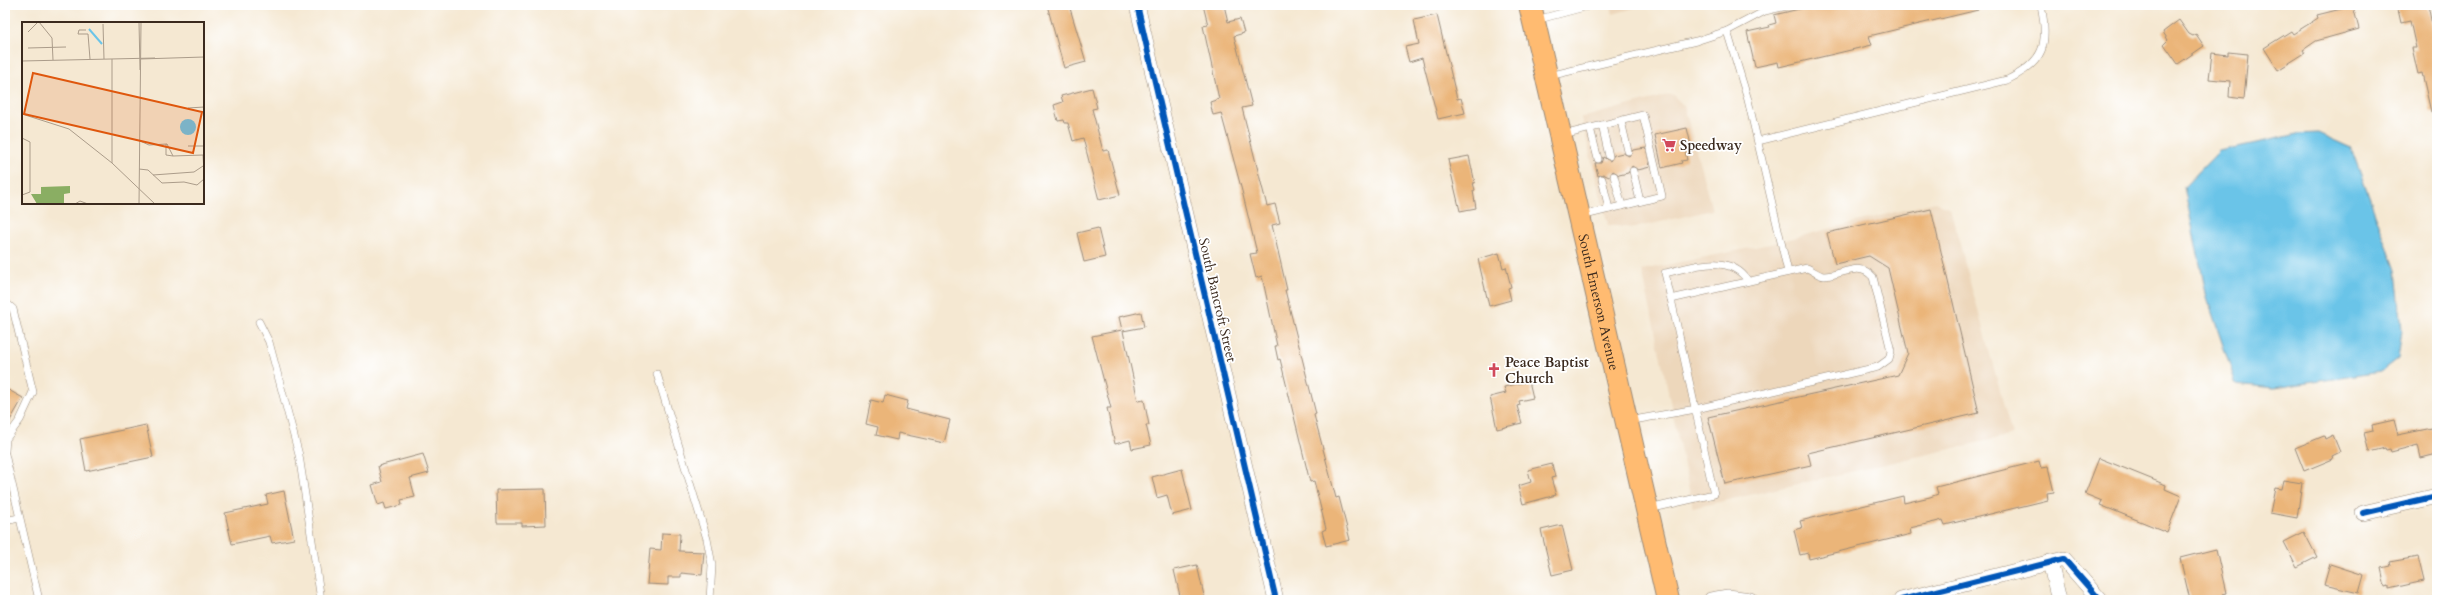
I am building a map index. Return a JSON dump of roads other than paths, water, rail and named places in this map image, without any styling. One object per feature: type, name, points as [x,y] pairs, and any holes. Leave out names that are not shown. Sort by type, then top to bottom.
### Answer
[{"type":"main road","name":"South Emerson Avenue","points":[[1532,13],[1668,600]]},
{"type":"street","name":"South Bancroft Street","points":[[1137,5],[1276,600]]},
{"type":"street","points":[[2362,513],[2437,496]]},
{"type":"street","points":[[1901,600],[2064,559],[2100,600]]},
{"type":"street","points":[[2050,562],[2059,600]]},
{"type":"street","points":[[1712,600],[1728,597],[1750,600]]},
{"type":"lane","points":[[1532,13],[1592,5]]},
{"type":"lane","points":[[1547,77],[1696,41],[1726,31],[1765,11],[1791,5]]},
{"type":"lane","points":[[1758,141],[2008,80],[2027,71],[2042,52],[2046,28],[2041,5]]},
{"type":"lane","points":[[1726,31],[1748,100],[1788,272]]},
{"type":"lane","points":[[1560,135],[1642,116],[1662,196],[1579,216]]},
{"type":"lane","points":[[1621,121],[1628,152]]},
{"type":"lane","points":[[1602,125],[1609,156]]},
{"type":"lane","points":[[1590,128],[1598,159]]},
{"type":"lane","points":[[1633,172],[1640,201]]},
{"type":"lane","points":[[1614,176],[1622,206]]},
{"type":"lane","points":[[1602,179],[1609,209]]},
{"type":"lane","points":[[1647,510],[1714,494],[1665,273],[1706,264],[1721,264],[1734,267],[1743,274],[1748,281]]},
{"type":"lane","points":[[1627,421],[1696,409],[1878,367],[1888,359],[1891,351],[1873,277],[1869,272],[1862,269],[1852,269],[1822,276],[1807,268],[1671,299]]},
{"type":"lane","points":[[5,302],[13,310],[33,392],[20,420],[6,438],[5,451]]},
{"type":"lane","points":[[259,322],[269,342],[299,455],[321,600]]},
{"type":"lane","points":[[657,374],[708,539],[712,565],[710,600]]},
{"type":"lane","points":[[5,454],[39,600]]},
{"type":"lane","points":[[5,521],[19,518]]},
{"type":"water","points":[[2318,133],[2351,148],[2396,270],[2402,330],[2398,358],[2380,372],[2274,388],[2236,384],[2207,298],[2184,187],[2219,151],[2298,134]]},
{"type":"place","name":"Speedway","points":[[1669,145]]},
{"type":"place","name":"Peace Baptist Church","points":[[1494,370]]}]
